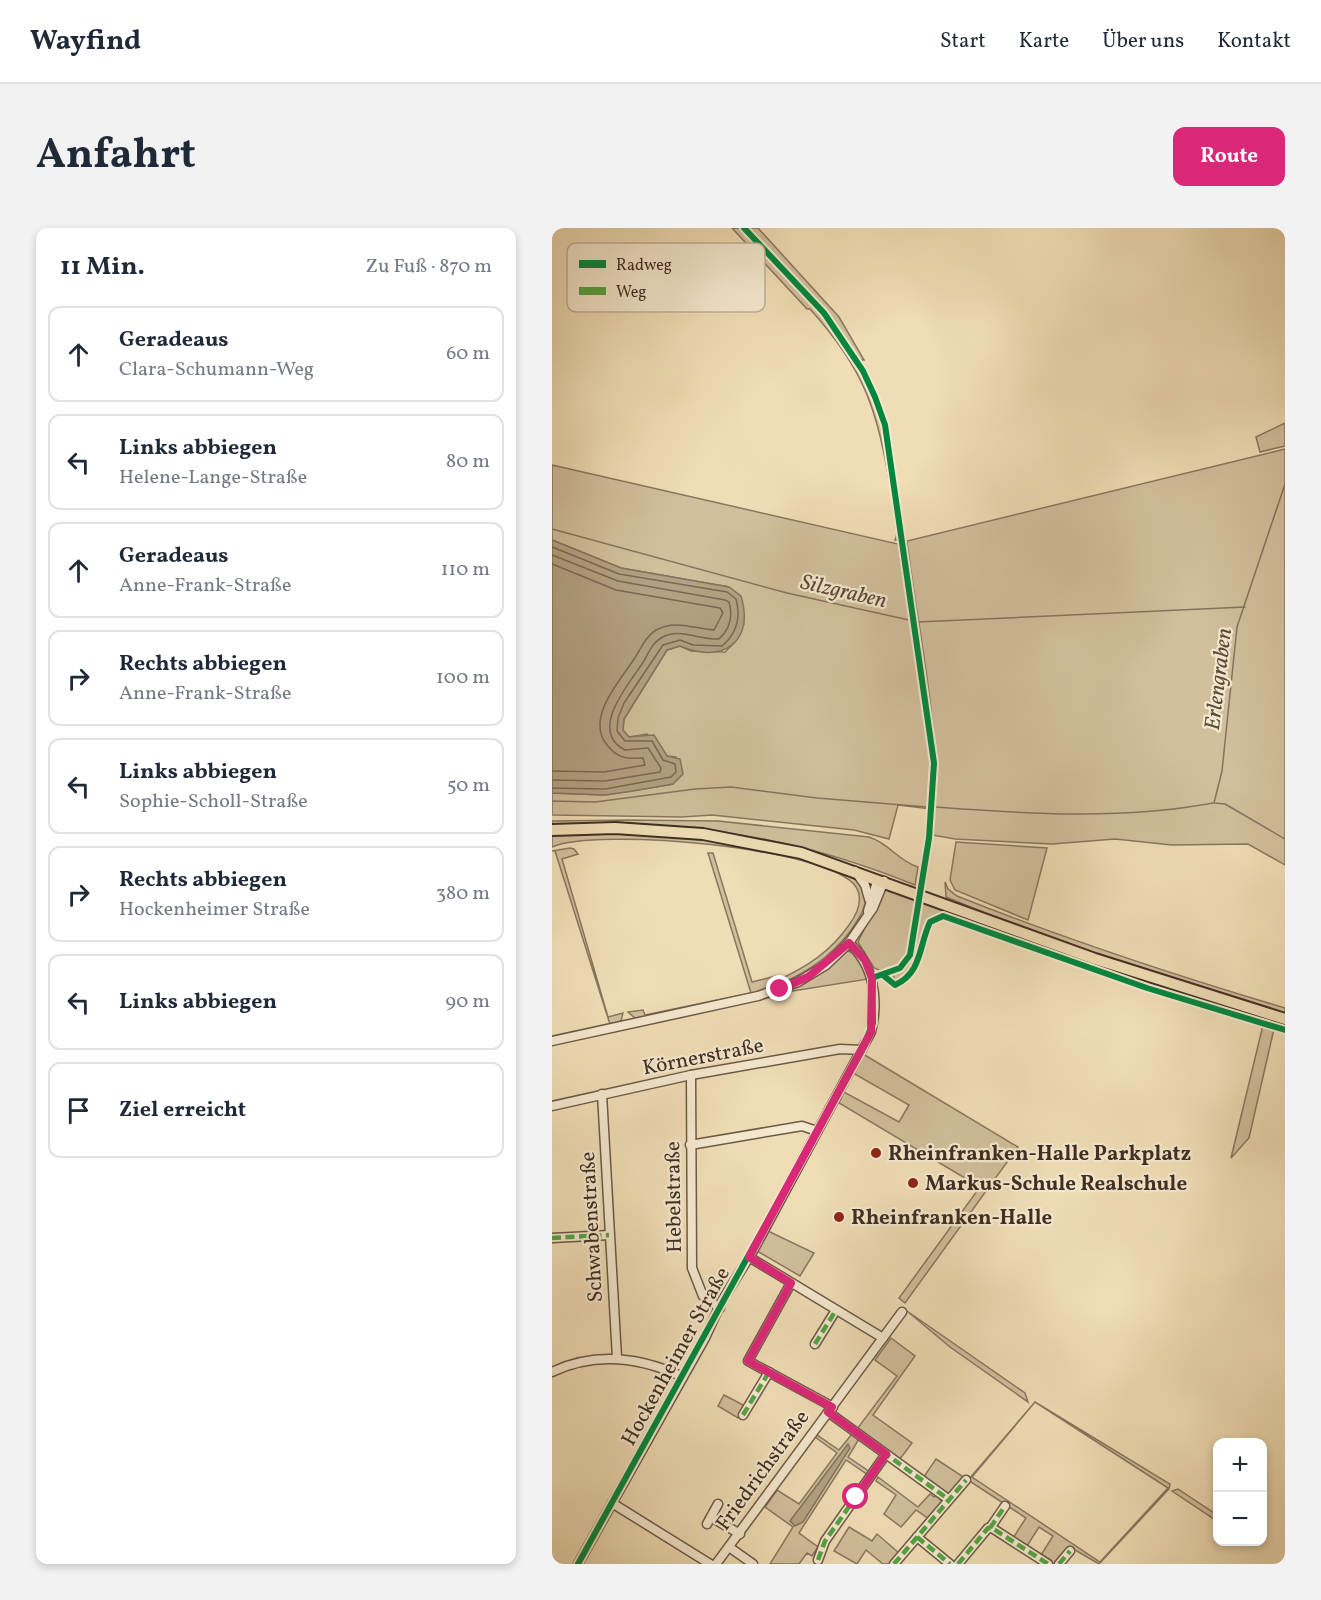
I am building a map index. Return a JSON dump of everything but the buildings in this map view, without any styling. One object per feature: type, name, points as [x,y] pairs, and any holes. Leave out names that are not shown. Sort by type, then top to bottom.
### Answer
[{"type":"main road","points":[[552,830],[615,828],[703,834],[792,851],[884,881],[1095,959],[1285,1019]]},
{"type":"street","points":[[854,871],[865,885],[870,900]]},
{"type":"street","points":[[552,1041],[775,991],[808,977],[849,943],[868,911],[876,885],[884,881]]},
{"type":"street","points":[[868,911],[873,908],[884,881]]},
{"type":"street","name":"Hockenheimer Straße","points":[[578,1564],[862,1050],[873,1023],[872,978],[865,960],[849,943]]},
{"type":"street","name":"Körnerstraße","points":[[552,1106],[691,1075],[840,1049],[862,1050]]},
{"type":"street","name":"Hebelstraße","points":[[691,1075],[692,1268],[703,1296],[720,1308]]},
{"type":"street","name":"Schwabenstraße","points":[[602,1094],[617,1358]]},
{"type":"street","points":[[690,1145],[802,1126],[817,1131]]},
{"type":"street","points":[[552,1238],[609,1235]]},
{"type":"street","points":[[749,1257],[883,1338]]},
{"type":"street","points":[[791,1283],[748,1361],[830,1410],[948,1499]]},
{"type":"street","points":[[815,1344],[836,1310]]},
{"type":"street","name":"Friedrichstraße","points":[[716,1564],[902,1312]]},
{"type":"street","points":[[552,1372],[590,1359],[617,1358],[647,1362],[683,1377]]},
{"type":"street","points":[[743,1415],[769,1372]]},
{"type":"street","points":[[818,1560],[825,1541],[886,1454]]},
{"type":"street","points":[[894,1564],[966,1480]]},
{"type":"street","points":[[612,1503],[710,1564]]},
{"type":"street","points":[[718,1504],[709,1521],[740,1534]]},
{"type":"street","points":[[958,1564],[990,1528],[1005,1506]]},
{"type":"street","points":[[990,1528],[1048,1564]]},
{"type":"street","points":[[917,1537],[950,1564]]},
{"type":"street","points":[[729,1547],[753,1564]]},
{"type":"street","points":[[1059,1564],[1070,1551]]},
{"type":"shaded area","points":[[732,228],[741,228],[755,243],[746,243]]},
{"type":"shaded area","points":[[747,228],[758,228],[839,317],[864,360],[858,360],[833,324],[765,248],[765,243],[760,243]]},
{"type":"shaded area","points":[[765,253],[834,330],[863,376],[882,427],[898,515],[898,540],[895,540],[896,516],[880,437],[866,393],[857,372],[844,352],[829,331],[810,309],[807,309],[765,264]]},
{"type":"shaded area","points":[[1285,423],[1285,446],[1260,452],[1256,437]]},
{"type":"shaded area","points":[[1285,449],[1285,865],[1248,844],[1172,845],[1115,839],[1052,844],[955,839],[932,835],[935,800],[933,726],[907,541]]},
{"type":"shaded area","points":[[552,465],[898,544],[909,616],[913,617],[932,759],[931,809],[898,805],[889,839],[854,830],[712,815],[682,817],[552,815],[552,793],[605,795],[673,784],[676,757],[667,756],[647,734],[629,737],[623,730],[624,719],[667,650],[680,646],[691,651],[725,652],[732,645],[744,624],[729,587],[621,568],[552,540]]},
{"type":"shaded area","points":[[552,821],[718,821],[869,837],[918,867],[915,885],[817,852],[741,835],[675,829],[552,825]]},
{"type":"shaded area","points":[[573,831],[711,839],[781,851],[813,860],[850,876],[863,888],[864,906],[851,930],[833,950],[801,974],[776,986],[778,980],[818,957],[842,934],[857,912],[859,897],[856,887],[837,873],[804,861],[760,851],[710,844],[614,839],[576,841],[552,847],[552,832]]},
{"type":"shaded area","points":[[956,842],[1047,848],[1028,920],[955,890],[950,880]]},
{"type":"shaded area","points":[[570,848],[578,854],[562,859],[608,1017],[623,1013],[621,1021],[610,1024],[555,851],[552,851]]},
{"type":"shaded area","points":[[708,853],[713,853],[752,982],[776,976],[766,990],[636,1019],[628,1012],[643,1010],[645,1015],[751,993]]},
{"type":"shaded area","points":[[945,882],[948,889],[957,896],[1120,956],[1285,1008],[1285,1015],[1146,973],[1024,929],[946,897]]},
{"type":"shaded area","points":[[889,888],[915,898],[913,931],[908,952],[895,967],[884,972],[874,968],[858,942],[883,890]]},
{"type":"shaded area","points":[[922,900],[1285,1022],[1285,1026],[1105,971],[940,913],[926,929],[912,971],[905,978],[895,981],[893,975],[902,969],[913,952]]},
{"type":"shaded area","points":[[848,951],[856,954],[868,979],[780,993],[800,984]]},
{"type":"shaded area","points":[[1263,1025],[1274,1029],[1249,1138],[1231,1158]]},
{"type":"shaded area","points":[[863,1054],[1018,1147],[905,1303],[899,1298],[980,1187],[839,1103],[844,1092],[899,1122],[909,1105],[853,1073]]},
{"type":"shaded area","points":[[768,1231],[814,1253],[800,1276],[757,1251]]},
{"type":"shaded area","points":[[907,1311],[1025,1393],[1028,1402],[950,1347]]},
{"type":"shaded area","points":[[891,1338],[915,1356],[873,1415],[912,1443],[900,1459],[857,1429],[897,1376],[875,1360]]},
{"type":"shaded area","points":[[724,1395],[745,1406],[738,1418],[718,1406]]},
{"type":"shaded area","points":[[1035,1402],[1170,1484],[1169,1489],[1099,1564],[1070,1547],[1054,1564],[1041,1555],[1053,1536],[1039,1527],[1027,1546],[1013,1538],[1026,1518],[968,1480]],"holes":[[[1035,1402],[1168,1488],[1100,1562],[972,1477]]]},
{"type":"shaded area","points":[[852,1434],[859,1439],[848,1457],[870,1472],[868,1475],[846,1460],[799,1533],[818,1547],[812,1556],[807,1553],[799,1564],[770,1564],[793,1527],[765,1507],[777,1490],[799,1504],[837,1453],[815,1437],[817,1435],[839,1450]]},
{"type":"shaded area","points":[[936,1459],[965,1478],[949,1494],[923,1478]]},
{"type":"shaded area","points":[[878,1477],[918,1507],[930,1494],[934,1497],[936,1494],[942,1502],[929,1519],[916,1510],[901,1527],[884,1514],[896,1495],[876,1481]]},
{"type":"shaded area","points":[[1178,1489],[1213,1512],[1213,1518],[1172,1491]]},
{"type":"shaded area","points":[[849,1527],[872,1541],[877,1534],[899,1553],[891,1564],[883,1564],[866,1550],[857,1564],[834,1551]]},
{"type":"water","points":[[552,540],[621,568],[729,587],[741,596],[744,612],[743,626],[739,637],[732,645],[709,652],[695,651],[680,646],[667,650],[624,719],[623,730],[629,737],[654,735],[667,756],[680,759],[683,774],[673,784],[605,795],[552,793]]},
{"type":"water","points":[[848,1444],[850,1448],[803,1522],[795,1526],[790,1521]]},
{"type":"waterway","name":"Erlengraben","points":[[1285,484],[1237,627],[1222,771],[1214,803],[1225,804],[1285,839]]},
{"type":"waterway","name":"Silzgraben","points":[[552,529],[787,593],[918,622],[1245,607]]},
{"type":"waterway","points":[[552,801],[595,802],[695,789],[731,787],[817,798],[927,807]]},
{"type":"waterway","points":[[936,807],[1005,812],[1110,814],[1213,803]]},
{"type":"marked path","points":[[552,1238],[609,1235]]},
{"type":"marked path","points":[[791,1283],[748,1361],[833,1407]]},
{"type":"marked path","points":[[815,1344],[836,1310]]},
{"type":"marked path","points":[[743,1415],[769,1372]]},
{"type":"marked path","points":[[828,1412],[948,1499]]},
{"type":"marked path","points":[[818,1560],[825,1541],[886,1454]]},
{"type":"marked path","points":[[894,1564],[966,1480]]},
{"type":"marked path","points":[[990,1528],[1005,1506]]},
{"type":"marked path","points":[[958,1564],[988,1528],[992,1528],[1048,1564]]},
{"type":"marked path","points":[[917,1537],[950,1564]]},
{"type":"marked path","points":[[1059,1564],[1070,1551]]},
{"type":"cycle path","points":[[744,228],[758,243]]},
{"type":"cycle path","points":[[578,1564],[862,1050],[873,1023],[872,978],[900,968],[910,955],[929,838],[934,763],[885,425],[863,371],[824,313],[765,250]]},
{"type":"cycle path","points":[[884,976],[895,985],[904,980],[915,966],[930,922],[943,916],[1147,988],[1285,1030]]},
{"type":"place","name":"Rheinfranken-Halle Parkplatz","points":[[876,1153]]},
{"type":"place","name":"Markus-Schule Realschule","points":[[913,1183]]},
{"type":"place","name":"Rheinfranken-Halle","points":[[839,1217]]},
{"type":"route","points":[[780,989],[808,977],[826,965],[849,943],[861,953],[872,978],[873,1023],[871,1032],[749,1257],[791,1283],[748,1361],[832,1407],[828,1412],[886,1454],[856,1497]]}]
